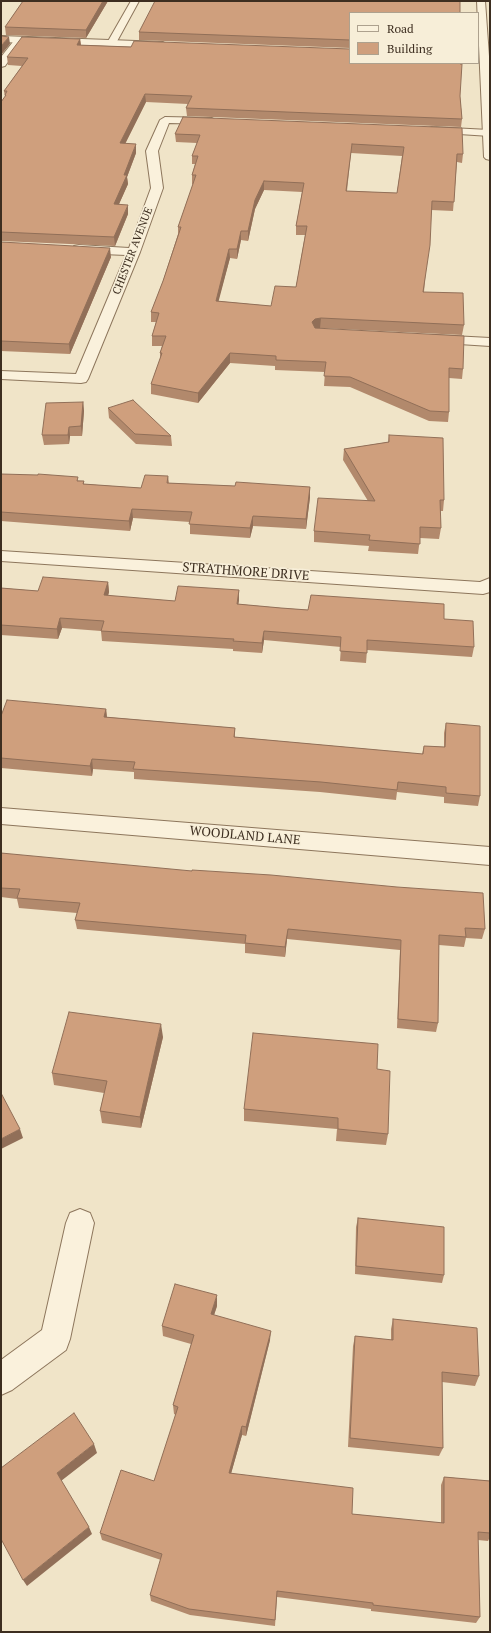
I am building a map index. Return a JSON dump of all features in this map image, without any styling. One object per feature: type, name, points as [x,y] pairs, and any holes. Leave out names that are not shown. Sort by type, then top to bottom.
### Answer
[{"type":"street","points":[[112,43],[135,1]]},
{"type":"street","points":[[481,1],[490,157]]},
{"type":"street","points":[[1,39],[174,45]]},
{"type":"street","points":[[1,64],[19,40]]},
{"type":"street","name":"CHESTER AVENUE","points":[[1,375],[81,379],[134,252],[158,188],[152,150],[165,120],[220,122]]},
{"type":"street","points":[[418,130],[488,133]]},
{"type":"street","points":[[64,249],[134,252]]},
{"type":"street","points":[[420,339],[490,342]]},
{"type":"street","name":"STRATHMORE DRIVE","points":[[1,556],[484,588],[490,584]]},
{"type":"street","name":"WOODLAND LANE","points":[[1,816],[490,856]]},
{"type":"street","points":[[1,1379],[55,1339],[80,1223]]},
{"type":"building","points":[[23,1],[103,1],[86,30],[5,27]]},
{"type":"building","points":[[155,1],[460,1],[460,12],[349,12],[349,40],[139,32]]},
{"type":"building","points":[[1,36],[9,37],[1,46]]},
{"type":"building","points":[[22,37],[80,39],[77,45],[131,47],[134,41],[349,49],[349,64],[462,64],[460,96],[462,119],[186,108],[192,96],[145,94],[120,143],[136,144],[124,175],[127,175],[114,204],[128,205],[114,237],[1,232],[1,102],[7,91],[4,91],[28,58],[7,57]]},
{"type":"building","points":[[183,117],[462,128],[463,154],[457,154],[454,202],[432,201],[430,245],[423,292],[463,293],[464,325],[321,318],[315,319],[312,322],[315,328],[464,336],[463,369],[449,368],[449,412],[430,411],[350,377],[324,376],[326,362],[276,360],[276,356],[230,353],[198,393],[151,384],[162,353],[160,353],[166,336],[152,336],[159,313],[151,312],[181,227],[178,227],[196,175],[192,175],[198,156],[192,156],[200,135],[175,134]],"holes":[[[352,144],[404,147],[397,193],[346,191]],[[264,181],[304,183],[296,226],[307,226],[296,287],[275,286],[271,306],[216,301],[229,249],[237,249],[241,231],[248,231],[255,200]]]},
{"type":"building","points":[[1,242],[110,248],[69,344],[1,341]]},
{"type":"building","points":[[133,400],[171,436],[135,434],[108,408]]},
{"type":"building","points":[[83,402],[81,426],[69,427],[68,435],[42,435],[46,403]]},
{"type":"building","points":[[389,435],[443,438],[444,500],[440,500],[441,528],[420,527],[420,544],[369,540],[370,535],[314,531],[318,498],[375,501],[344,449],[389,442]]},
{"type":"building","points":[[1,474],[38,474],[78,477],[77,481],[84,481],[83,484],[141,488],[145,475],[168,476],[167,483],[235,486],[236,482],[310,487],[306,519],[253,516],[250,528],[189,524],[192,512],[132,509],[129,521],[1,512]]},
{"type":"building","points":[[43,577],[108,582],[104,595],[175,601],[178,586],[239,590],[237,604],[308,610],[311,595],[444,604],[444,619],[473,621],[474,647],[367,640],[367,653],[340,651],[341,637],[264,631],[262,643],[233,641],[234,639],[101,631],[104,621],[60,618],[57,629],[1,625],[1,588],[38,591]]},
{"type":"building","points":[[7,700],[106,709],[104,717],[235,728],[234,737],[423,754],[424,746],[445,747],[446,723],[480,726],[480,796],[446,793],[446,787],[398,782],[397,790],[321,782],[133,769],[135,762],[92,759],[90,766],[1,758],[1,716]]},
{"type":"building","points":[[1,853],[192,871],[271,875],[397,887],[483,893],[485,929],[465,928],[466,937],[439,935],[438,1023],[398,1019],[401,940],[288,929],[285,947],[245,943],[246,935],[75,920],[80,903],[17,898],[20,889],[1,888]]},
{"type":"building","points":[[69,1012],[161,1024],[140,1117],[100,1111],[107,1081],[52,1073]]},
{"type":"building","points":[[253,1033],[378,1044],[377,1069],[390,1071],[388,1134],[338,1129],[338,1118],[244,1109]]},
{"type":"building","points":[[1,1093],[20,1129],[1,1139]]},
{"type":"building","points":[[358,1218],[444,1227],[444,1275],[356,1266]]},
{"type":"building","points":[[175,1284],[217,1295],[211,1314],[271,1331],[246,1427],[242,1426],[229,1473],[353,1488],[352,1514],[444,1523],[444,1477],[490,1481],[490,1533],[478,1532],[480,1617],[373,1605],[373,1603],[277,1591],[275,1620],[189,1609],[150,1595],[162,1554],[100,1533],[121,1470],[154,1481],[178,1407],[173,1405],[194,1335],[162,1326]]},
{"type":"building","points":[[393,1319],[477,1328],[479,1376],[442,1372],[443,1448],[350,1438],[355,1336],[393,1340]]},
{"type":"building","points":[[74,1413],[94,1444],[57,1473],[89,1527],[23,1580],[1,1539],[1,1468]]}]
